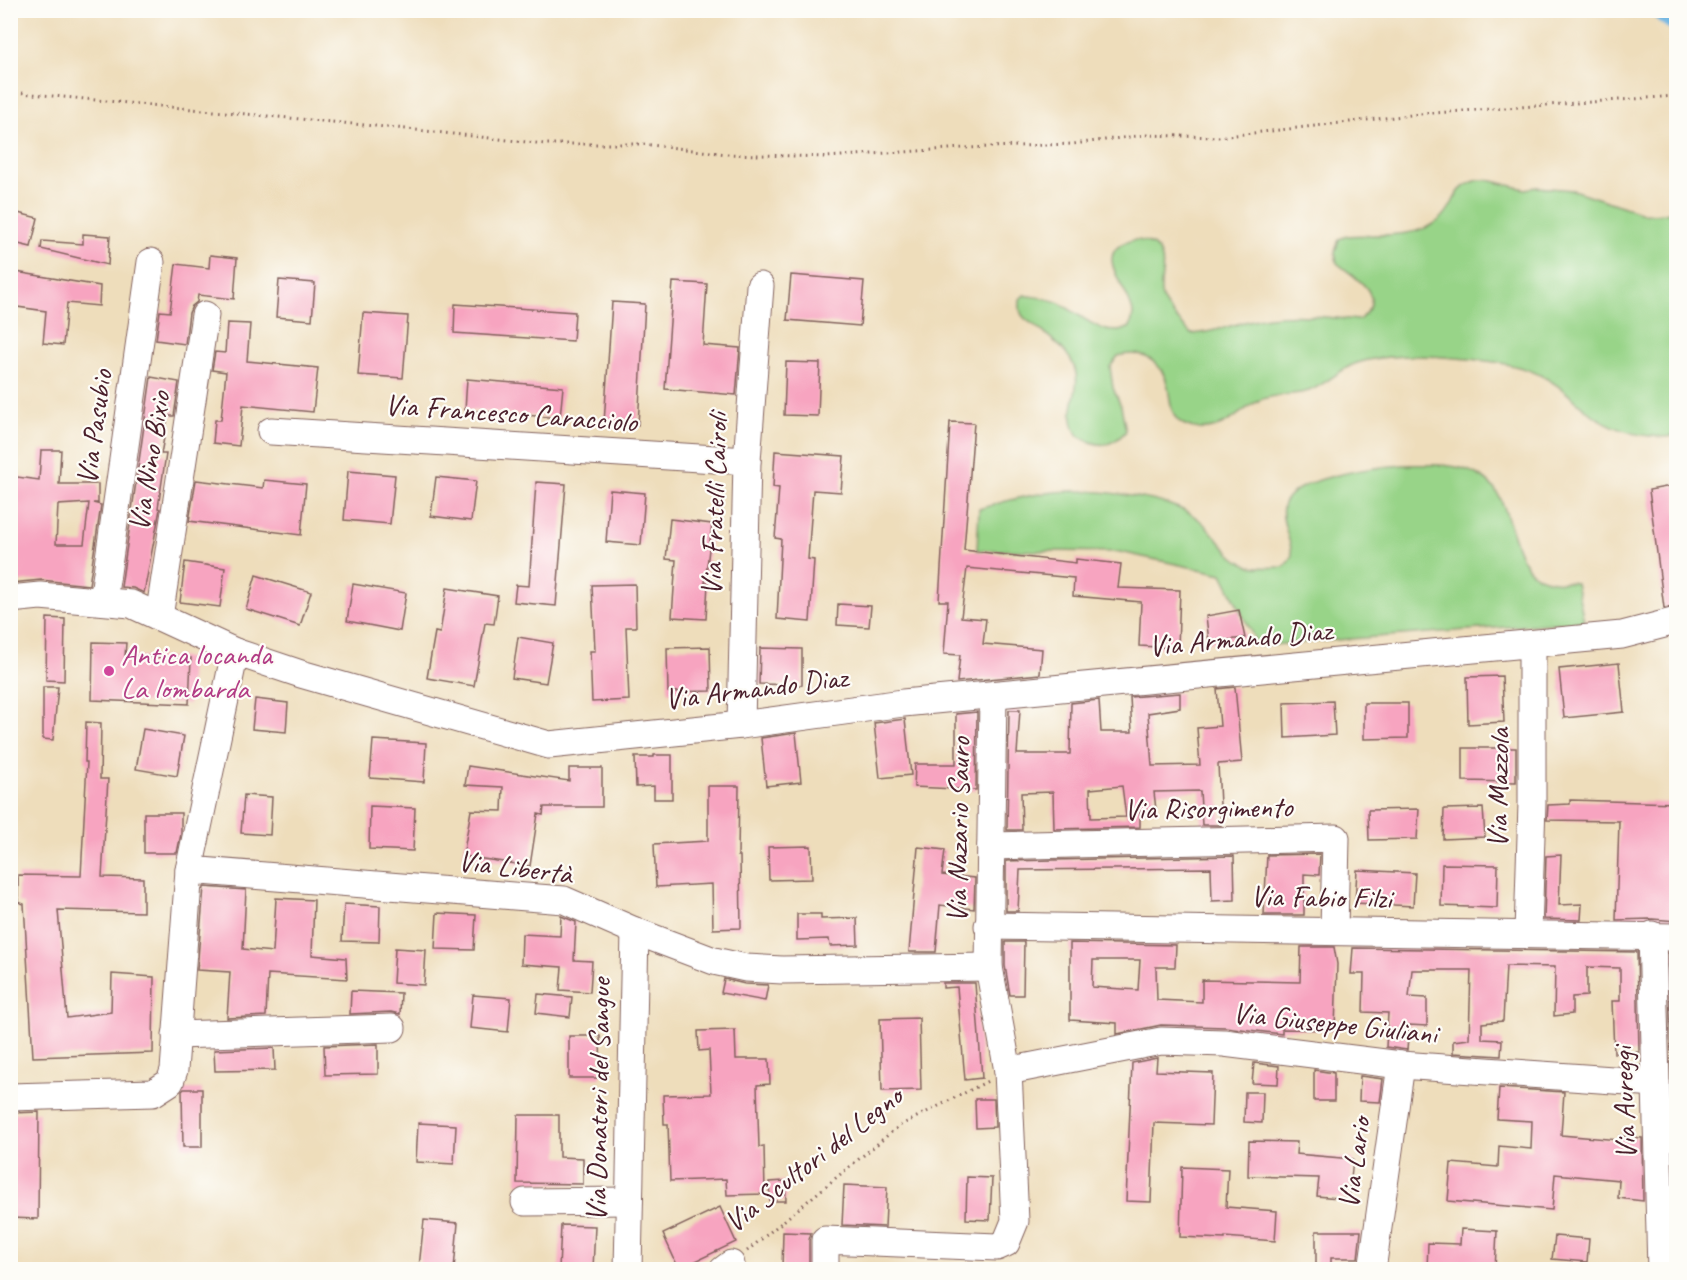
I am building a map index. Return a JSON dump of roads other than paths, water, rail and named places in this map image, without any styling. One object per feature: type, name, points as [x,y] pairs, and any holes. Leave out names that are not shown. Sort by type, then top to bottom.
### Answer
[{"type":"street","name":"Via Pasubio","points":[[103,601],[151,262]]},
{"type":"street","name":"Via Fratelli Cairoli","points":[[741,725],[747,461],[760,286]]},
{"type":"street","name":"Via Nino Bixio","points":[[159,617],[205,315]]},
{"type":"street","name":"Via Francesco Caracciolo","points":[[272,431],[747,461]]},
{"type":"street","name":"Via Armando Diaz","points":[[10,599],[40,596],[131,604],[235,652],[302,674],[549,745],[741,725],[903,703],[1532,644],[1622,634],[1677,621]]},
{"type":"street","name":"Via Mazzola","points":[[1528,933],[1532,803],[1532,644]]},
{"type":"street","points":[[10,1097],[153,1093],[170,1082],[174,1070],[189,870],[235,652]]},
{"type":"street","name":"Via Nazario Sauro","points":[[825,1269],[825,1240],[997,1247],[1006,1243],[1015,1221],[1008,1071],[989,966],[993,695]]},
{"type":"street","name":"Via Risorgimento","points":[[991,846],[1336,838],[1334,930]]},
{"type":"street","name":"Via Libertà","points":[[189,870],[564,900],[635,931],[714,961],[746,968],[782,970],[989,966]]},
{"type":"street","name":"Via Fabio Filzi","points":[[988,926],[1664,936]]},
{"type":"street","name":"Via Donatori del Sangue","points":[[628,1269],[635,931]]},
{"type":"street","name":"Via Aureggi","points":[[1661,1269],[1656,1083],[1664,936]]},
{"type":"street","points":[[176,1035],[392,1028]]},
{"type":"street","name":"Via Giuseppe Giuliani","points":[[1008,1071],[1161,1041],[1224,1043],[1401,1065],[1656,1083]]},
{"type":"street","name":"Via Lario","points":[[1372,1269],[1401,1065]]},
{"type":"street","points":[[525,1202],[629,1201]]},
{"type":"waterway","points":[[1669,10],[1676,15]]},
{"type":"place","name":"Antica locanda La lombarda","points":[[109,671]]}]
